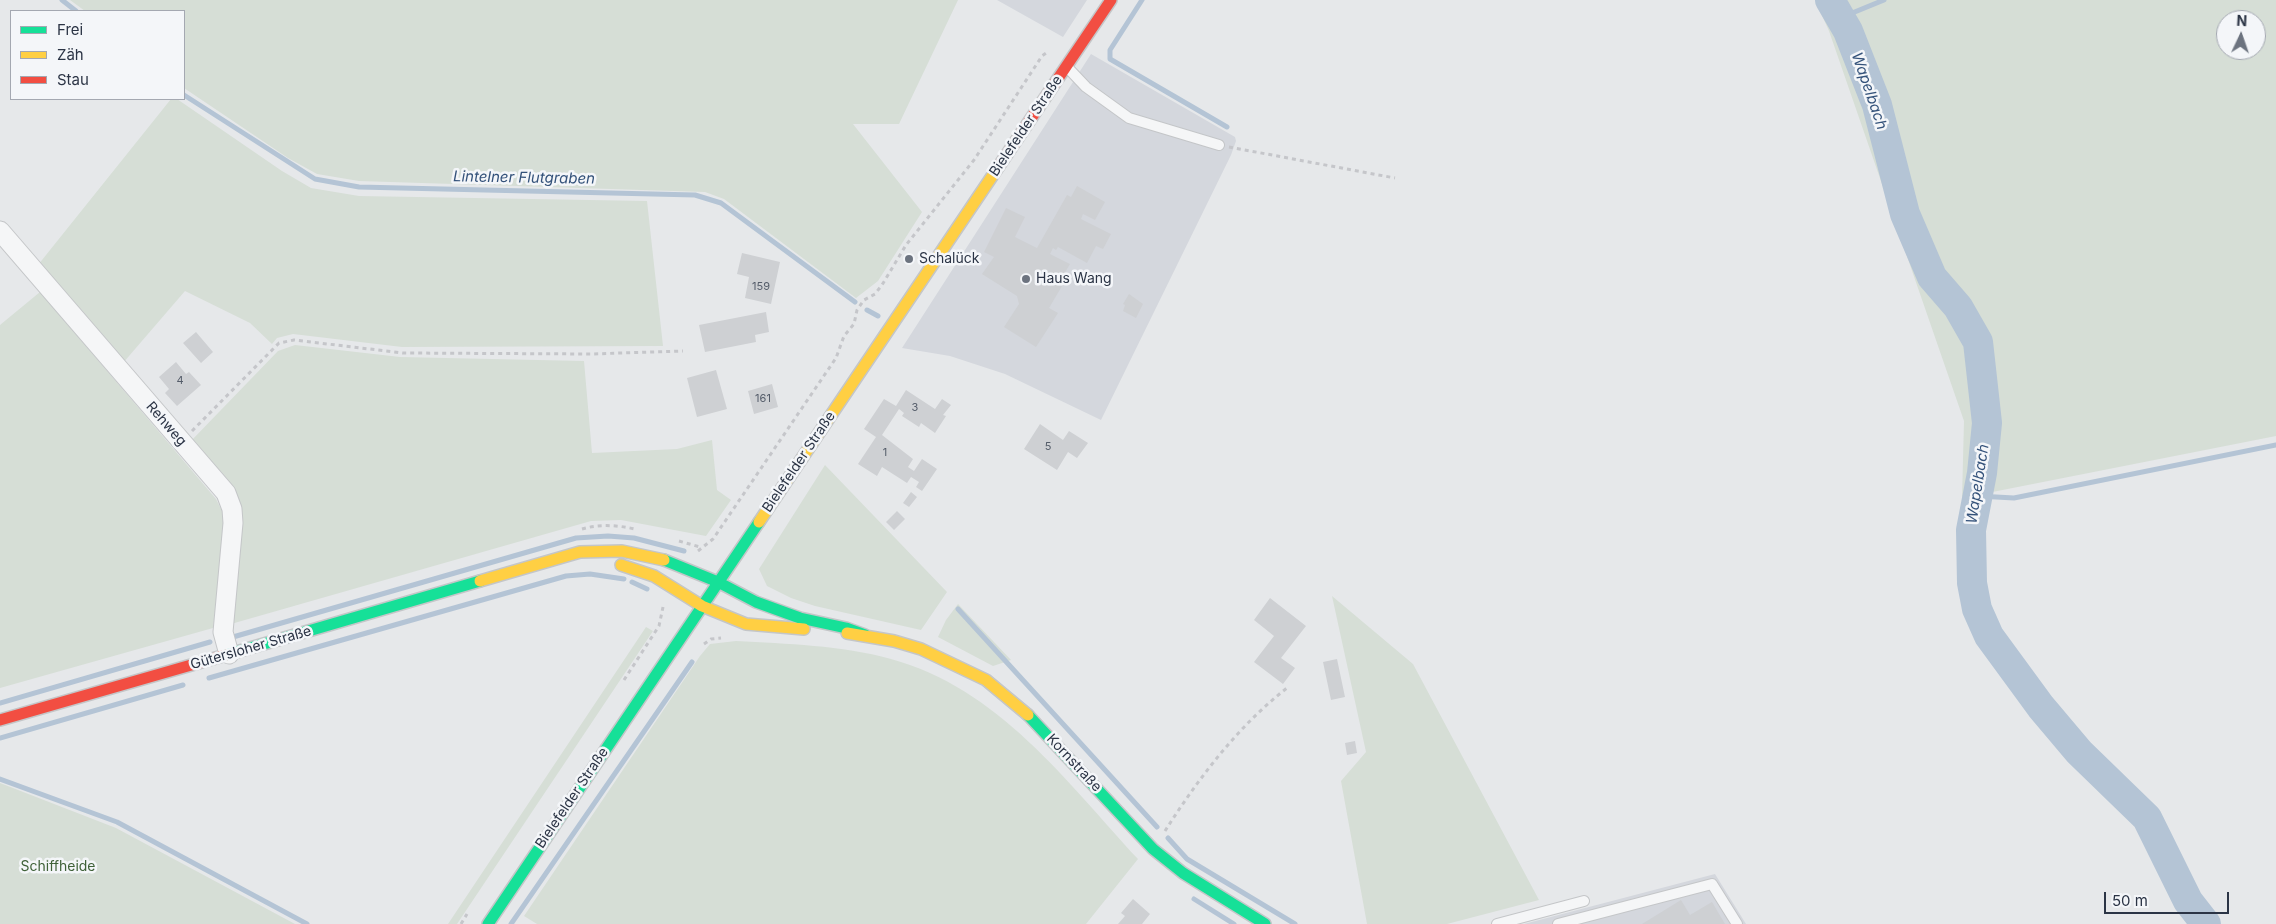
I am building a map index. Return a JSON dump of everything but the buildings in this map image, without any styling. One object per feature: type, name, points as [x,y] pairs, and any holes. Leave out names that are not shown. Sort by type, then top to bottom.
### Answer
[{"type":"main road","name":"Bielefelder Straße","points":[[488,924],[1108,1]]},
{"type":"main road","name":"Gütersloher Straße","points":[[0,720],[580,552],[622,551],[661,559],[718,582]]},
{"type":"main road","name":"Gütersloher Straße","points":[[501,575],[581,561],[609,564],[654,576],[702,606]]},
{"type":"main road","name":"Kornstraße","points":[[718,582],[756,602],[800,618],[846,628],[865,635],[921,649],[986,680],[1036,722],[1153,849],[1183,873],[1265,924]]},
{"type":"main road","name":"Kornstraße","points":[[702,606],[746,624],[865,635]]},
{"type":"street","name":"Rehweg","points":[[0,232],[226,493],[232,509],[233,523],[223,632],[229,654]]},
{"type":"lane","points":[[1066,66],[1086,87],[1129,118],[1219,145]]},
{"type":"lane","points":[[915,662],[921,649]]},
{"type":"lane","points":[[1558,924],[1572,922],[1712,884],[1737,924]]},
{"type":"lane","points":[[1497,924],[1518,921],[1584,901]]},
{"type":"path","points":[[700,547],[713,539],[836,358],[844,336],[854,324],[857,310],[864,300],[875,294],[906,245],[974,160],[1042,56],[1051,49],[1056,48]]},
{"type":"path","points":[[1219,145],[1395,178]]},
{"type":"path","points":[[181,442],[279,344],[294,340],[403,353],[591,354],[683,351]]},
{"type":"path","points":[[659,626],[698,649],[711,639],[729,636]]},
{"type":"path","points":[[1153,849],[1183,802],[1233,740],[1261,708],[1287,688]]},
{"type":"shaded area","points":[[997,0],[1087,0],[1063,37]]},
{"type":"shaded area","points":[[1091,54],[1235,137],[1236,141],[1231,155],[1101,420],[1005,374],[950,356],[902,348]]},
{"type":"shaded area","points":[[1715,874],[1746,924],[1524,924]]},
{"type":"green space","points":[[70,0],[958,0],[899,124],[853,124],[922,212],[878,281],[856,298],[724,199],[705,192],[359,181],[317,174],[288,158],[185,89],[185,10],[84,10]]},
{"type":"green space","points":[[1815,0],[2276,0],[2276,436],[1962,498],[1964,421],[1829,31]]},
{"type":"green space","points":[[170,100],[178,100],[282,171],[311,188],[359,196],[647,201],[663,346],[402,347],[293,334],[277,338],[272,344],[250,323],[185,291],[123,363],[38,265]]},
{"type":"green space","points":[[40,292],[216,499],[226,523],[213,628],[0,688],[0,325]]},
{"type":"green space","points":[[295,345],[400,357],[584,361],[592,453],[677,449],[712,440],[717,490],[731,500],[706,536],[621,520],[591,521],[231,624],[240,524],[190,442],[278,351]]},
{"type":"green space","points":[[825,465],[947,592],[921,630],[815,606],[791,598],[767,586],[759,569]]},
{"type":"green space","points":[[1332,596],[1413,664],[1539,900],[1447,924],[1367,924],[1341,781],[1366,752]]},
{"type":"green space","points":[[958,604],[1011,660],[993,666],[938,637],[946,620]]},
{"type":"green space","points":[[646,627],[653,631],[457,924],[448,924]]},
{"type":"green space","points":[[736,641],[814,646],[872,654],[929,673],[965,692],[997,714],[1028,741],[1138,859],[1086,924],[537,924],[524,916],[700,656],[710,644]]},
{"type":"green space","name":"Schiffheide","points":[[0,783],[116,828],[295,924],[0,924]]},
{"type":"waterway","name":"Lintelner Flutgraben","points":[[62,0],[75,10]]},
{"type":"waterway","points":[[1142,0],[1110,50],[1110,59],[1227,127]]},
{"type":"waterway","name":"Wapelbach","points":[[1830,0],[1848,31],[1877,105],[1905,214],[1932,277],[1958,307],[1978,342],[1987,423],[1982,473],[1971,530],[1972,583],[1977,609],[1989,636],[2041,707],[2079,752],[2147,818],[2188,901],[2206,924]]},
{"type":"waterway","points":[[1840,18],[1884,0]]},
{"type":"waterway","name":"Lintelner Flutgraben","points":[[185,96],[315,179],[359,187],[695,195],[721,203],[855,302]]},
{"type":"waterway","name":"Lintelner Flutgraben","points":[[867,310],[878,316]]},
{"type":"waterway","points":[[1978,496],[2014,498],[2276,445]]},
{"type":"waterway","points":[[233,637],[576,538],[608,536],[634,538],[684,551]]},
{"type":"waterway","points":[[209,678],[566,576],[590,574],[624,579]]},
{"type":"waterway","points":[[632,582],[647,589]]},
{"type":"waterway","points":[[958,609],[1157,827]]},
{"type":"waterway","points":[[0,703],[210,642]]},
{"type":"waterway","points":[[511,924],[692,662]]},
{"type":"waterway","points":[[0,738],[183,685]]},
{"type":"waterway","points":[[0,779],[117,822],[307,924]]},
{"type":"waterway","points":[[1168,838],[1187,859],[1295,924]]},
{"type":"waterway","points":[[1194,899],[1234,924]]},
{"type":"traffic: fast","points":[[488,924],[759,522]]},
{"type":"traffic: fast","points":[[664,560],[718,582],[756,602],[800,618],[846,628],[865,635]]},
{"type":"traffic: fast","points":[[226,655],[480,581]]},
{"type":"traffic: fast","points":[[1028,715],[1153,849],[1183,873],[1265,924]]},
{"type":"traffic: slow","points":[[759,522],[999,166]]},
{"type":"traffic: slow","points":[[480,581],[580,552],[622,551],[664,560]]},
{"type":"traffic: slow","points":[[621,565],[654,576],[702,606],[746,624],[804,629]]},
{"type":"traffic: slow","points":[[847,633],[894,641],[921,649],[986,680],[1028,715]]},
{"type":"traffic: jam","points":[[999,166],[1111,0]]},
{"type":"traffic: jam","points":[[0,720],[226,655]]},
{"type":"place","name":"Schalück","points":[[909,259]]},
{"type":"place","name":"Haus Wang","points":[[1026,279]]}]
